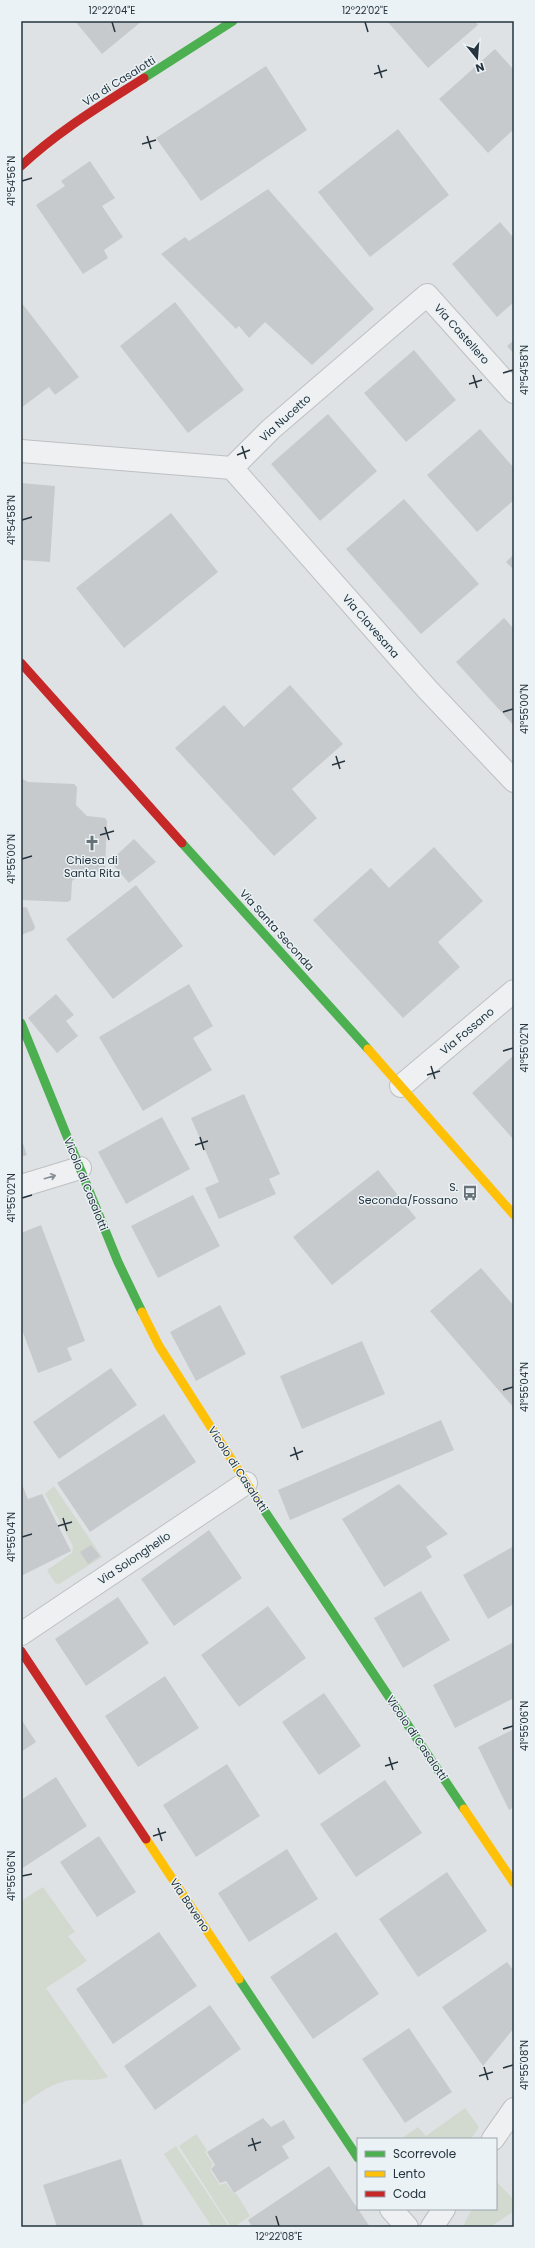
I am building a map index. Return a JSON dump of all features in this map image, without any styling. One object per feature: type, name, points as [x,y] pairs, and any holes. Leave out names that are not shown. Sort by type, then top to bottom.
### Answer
[{"type":"street","name":"Via di Casalotti","points":[[21,166],[41,147],[70,125],[219,25]]},
{"type":"street","name":"Via Castellero","points":[[427,294],[514,392]]},
{"type":"street","name":"Via Nucetto","points":[[232,468],[271,429],[427,294]]},
{"type":"street","points":[[21,451],[232,468]]},
{"type":"street","name":"Via Clavesana","points":[[232,468],[427,689],[514,781]]},
{"type":"street","name":"Via Santa Seconda","points":[[21,663],[514,1214]]},
{"type":"street","name":"Via Fossano","points":[[401,1086],[514,991]]},
{"type":"street","name":"Vicolo di Casalotti","points":[[21,1023],[127,1284],[146,1322],[246,1483],[514,1882]]},
{"type":"street","points":[[21,1186],[80,1168]]},
{"type":"street","name":"Via Solonghello","points":[[21,1634],[246,1483]]},
{"type":"street","name":"Via Baveno","points":[[21,1651],[357,2156]]},
{"type":"street","points":[[494,2138],[514,2109]]},
{"type":"street","points":[[392,2210],[407,2227]]},
{"type":"street","points":[[432,2227],[443,2210]]},
{"type":"shaded area","points":[[54,1486],[102,1557],[59,1584],[55,1583],[47,1570],[72,1553],[73,1546],[45,1494]]},
{"type":"shaded area","points":[[43,1887],[75,1932],[68,1936],[87,1961],[46,1988],[108,2077],[96,2080],[73,2080],[56,2084],[40,2092],[21,2106],[21,1901]]},
{"type":"shaded area","points":[[465,2108],[479,2127],[472,2138],[402,2138],[418,2127],[426,2136]]},
{"type":"shaded area","points":[[196,2134],[207,2150],[205,2152],[213,2164],[210,2170],[220,2185],[226,2183],[234,2194],[236,2193],[250,2216],[234,2227],[231,2227],[179,2146]]},
{"type":"shaded area","points":[[176,2146],[229,2227],[212,2227],[164,2154]]},
{"type":"shaded area","points":[[497,2182],[514,2200],[514,2211],[490,2227],[464,2227],[471,2210],[497,2210]]},
{"type":"building","points":[[75,21],[142,21],[102,54]]},
{"type":"building","points":[[387,21],[475,21],[478,25],[428,68]]},
{"type":"building","points":[[495,49],[514,70],[514,129],[488,153],[439,99]]},
{"type":"building","points":[[266,66],[307,130],[201,201],[156,138]]},
{"type":"building","points":[[398,129],[449,195],[370,257],[318,192]]},
{"type":"building","points":[[90,161],[115,198],[102,206],[123,237],[104,250],[108,258],[83,274],[36,205],[65,186],[61,181]]},
{"type":"building","points":[[268,189],[374,309],[312,365],[265,322],[249,338],[239,326],[236,329],[161,254],[185,237],[189,241]]},
{"type":"building","points":[[500,222],[514,238],[514,302],[497,317],[452,264]]},
{"type":"building","points":[[21,302],[79,377],[55,395],[49,387],[21,408]]},
{"type":"building","points":[[175,302],[244,390],[188,433],[120,346]]},
{"type":"building","points":[[514,340],[514,354],[507,346]]},
{"type":"building","points":[[414,350],[456,400],[406,442],[364,393]]},
{"type":"building","points":[[328,414],[377,471],[320,521],[271,464]]},
{"type":"building","points":[[480,429],[514,468],[514,500],[477,532],[427,475]]},
{"type":"building","points":[[21,483],[55,486],[50,562],[21,560]]},
{"type":"building","points":[[404,499],[479,584],[421,634],[346,549]]},
{"type":"building","points":[[171,513],[218,572],[124,648],[76,588]]},
{"type":"building","points":[[514,554],[514,570],[506,562]]},
{"type":"building","points":[[504,618],[514,629],[514,726],[456,662]]},
{"type":"building","points":[[290,685],[343,744],[292,789],[317,818],[274,856],[175,748],[224,705],[244,727]]},
{"type":"building","name":"Chiesa di Santa Rita","points":[[21,778],[28,782],[74,784],[77,787],[76,805],[87,816],[105,818],[107,821],[105,870],[102,872],[84,871],[72,881],[71,900],[68,902],[21,900]]},
{"type":"building","points":[[134,839],[156,862],[129,883],[110,861]]},
{"type":"building","points":[[434,847],[483,901],[438,942],[460,967],[403,1018],[313,920],[371,868],[389,888]]},
{"type":"building","points":[[136,885],[183,946],[113,999],[66,939]]},
{"type":"building","points":[[21,908],[27,908],[35,927],[34,930],[21,935]]},
{"type":"building","points":[[189,984],[213,1026],[193,1038],[212,1070],[143,1111],[99,1037]]},
{"type":"building","points":[[56,994],[74,1015],[66,1021],[78,1036],[57,1053],[28,1018]]},
{"type":"building","points":[[514,1055],[514,1140],[472,1093]]},
{"type":"building","points":[[244,1094],[280,1174],[269,1179],[276,1194],[219,1219],[205,1188],[219,1182],[191,1118]]},
{"type":"building","points":[[162,1117],[190,1169],[126,1204],[98,1152]]},
{"type":"building","points":[[21,1138],[27,1155],[21,1157]]},
{"type":"building","points":[[378,1170],[416,1218],[332,1285],[293,1237]]},
{"type":"building","points":[[193,1195],[220,1246],[158,1278],[131,1226]]},
{"type":"building","points":[[41,1225],[85,1341],[67,1348],[72,1360],[38,1373],[21,1327],[21,1233]]},
{"type":"building","points":[[481,1268],[514,1306],[514,1408],[430,1311]]},
{"type":"building","points":[[220,1305],[246,1354],[196,1381],[170,1332]]},
{"type":"building","points":[[362,1341],[385,1394],[302,1429],[280,1376]]},
{"type":"building","points":[[111,1368],[137,1405],[59,1459],[33,1422]]},
{"type":"building","points":[[164,1414],[196,1462],[90,1532],[57,1483]]},
{"type":"building","points":[[441,1420],[454,1450],[290,1520],[278,1490]]},
{"type":"building","points":[[21,1482],[28,1499],[42,1494],[71,1551],[21,1576]]},
{"type":"building","points":[[399,1484],[448,1534],[426,1547],[432,1557],[384,1587],[342,1519]]},
{"type":"building","points":[[209,1530],[242,1578],[174,1626],[141,1579]]},
{"type":"building","points":[[91,1545],[100,1556],[88,1564],[80,1552]]},
{"type":"building","points":[[514,1546],[514,1604],[488,1619],[463,1575]]},
{"type":"building","points":[[421,1591],[450,1640],[403,1668],[374,1618]]},
{"type":"building","points":[[118,1597],[149,1643],[86,1686],[55,1639]]},
{"type":"building","points":[[268,1606],[306,1658],[239,1707],[201,1655]]},
{"type":"building","points":[[514,1642],[514,1698],[455,1728],[433,1685]]},
{"type":"building","points":[[165,1676],[199,1728],[138,1767],[105,1716]]},
{"type":"building","points":[[324,1693],[361,1746],[319,1775],[282,1722]]},
{"type":"building","points":[[21,1719],[36,1742],[21,1752]]},
{"type":"building","points":[[514,1729],[514,1807],[509,1810],[478,1747]]},
{"type":"building","points":[[227,1764],[260,1816],[196,1857],[163,1805]]},
{"type":"building","points":[[56,1777],[87,1826],[21,1869],[21,1800]]},
{"type":"building","points":[[385,1780],[422,1833],[356,1877],[320,1824]]},
{"type":"building","points":[[99,1836],[136,1892],[97,1917],[60,1862]]},
{"type":"building","points":[[287,1849],[318,1899],[249,1942],[218,1893]]},
{"type":"building","points":[[447,1872],[487,1931],[418,1977],[379,1919]]},
{"type":"building","points":[[159,1932],[197,1986],[113,2044],[76,1989]]},
{"type":"building","points":[[336,1932],[379,1994],[313,2039],[270,1977]]},
{"type":"building","points":[[507,1962],[514,1971],[514,2028],[483,2066],[442,2007]]},
{"type":"building","points":[[210,2005],[241,2049],[155,2110],[124,2066]]},
{"type":"building","points":[[409,2028],[452,2092],[405,2123],[362,2059]]},
{"type":"building","points":[[263,2118],[271,2127],[284,2120],[295,2138],[282,2146],[289,2158],[234,2193],[226,2181],[220,2183],[211,2169],[215,2165],[207,2152]]},
{"type":"building","points":[[121,2159],[144,2227],[57,2227],[43,2185]]},
{"type":"building","points":[[329,2166],[357,2208],[357,2210],[359,2210],[370,2227],[252,2227],[248,2220]]},
{"type":"traffic: fast","points":[[144,78],[233,21]]},
{"type":"traffic: fast","points":[[182,843],[368,1049]]},
{"type":"traffic: fast","points":[[21,1023],[118,1262],[142,1312]]},
{"type":"traffic: fast","points":[[260,1504],[464,1809]]},
{"type":"traffic: fast","points":[[239,1979],[357,2156]]},
{"type":"traffic: slow","points":[[368,1049],[514,1215]]},
{"type":"traffic: slow","points":[[142,1312],[159,1346],[260,1504]]},
{"type":"traffic: slow","points":[[464,1809],[514,1883]]},
{"type":"traffic: slow","points":[[146,1839],[239,1979]]},
{"type":"traffic: jam","points":[[21,166],[65,130],[96,108],[144,78]]},
{"type":"traffic: jam","points":[[21,663],[182,843]]},
{"type":"traffic: jam","points":[[21,1651],[146,1839]]},
{"type":"place","name":"Chiesa di Santa Rita","points":[[92,843]]},
{"type":"place","name":"S. Seconda/Fossano","points":[[470,1193]]}]
